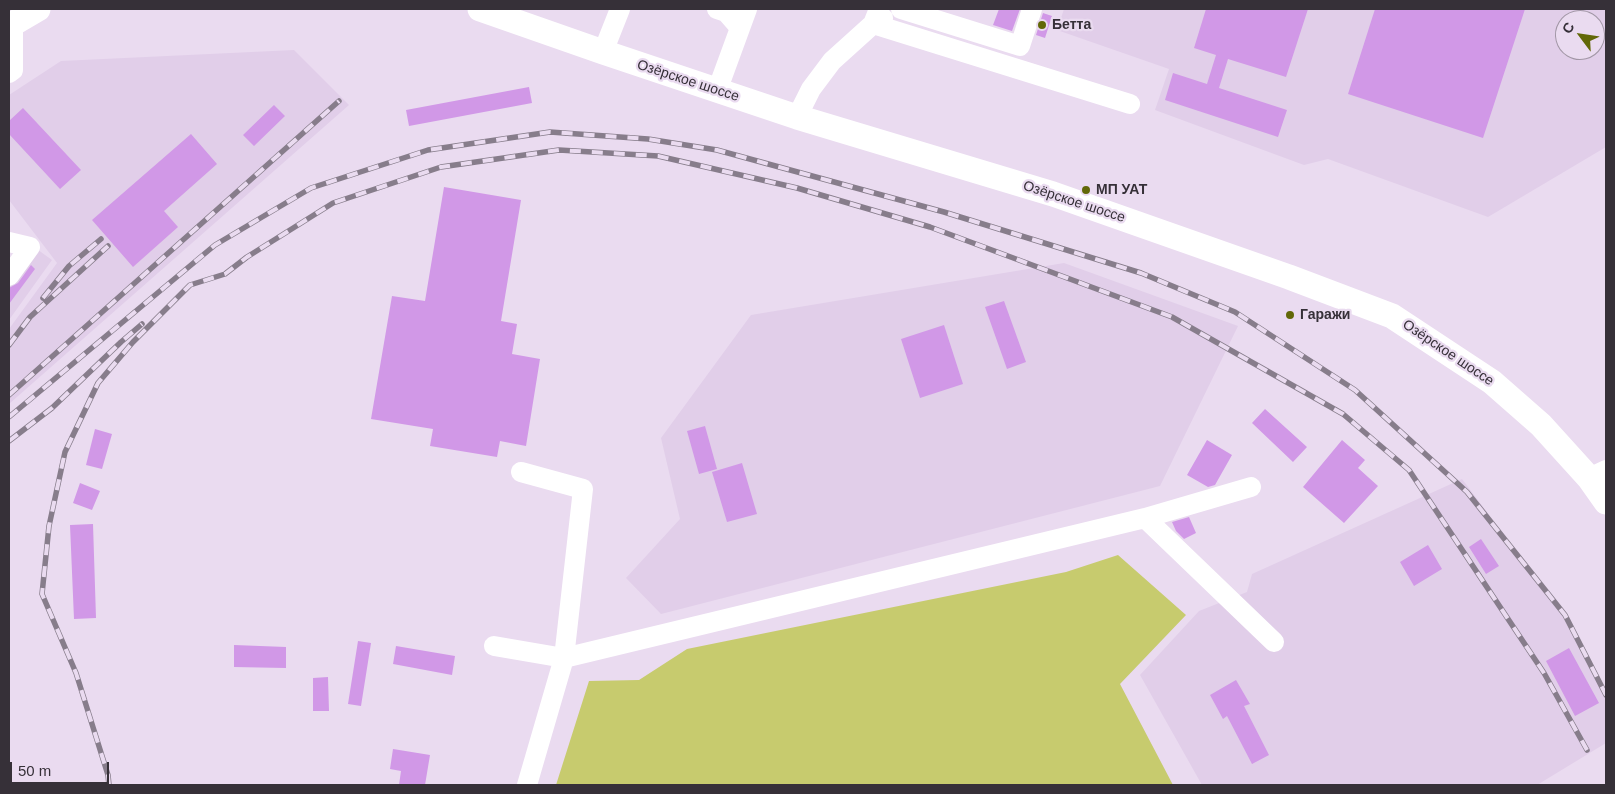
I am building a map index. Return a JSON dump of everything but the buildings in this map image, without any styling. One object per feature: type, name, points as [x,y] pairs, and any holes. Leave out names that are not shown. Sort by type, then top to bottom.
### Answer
[{"type":"main road","points":[[11,25],[38,9]]},
{"type":"main road","name":"Озёрское шоссе","points":[[480,9],[717,91],[1053,194],[1392,316],[1492,382],[1542,425],[1598,474],[1606,502]]},
{"type":"street","points":[[603,52],[620,9]]},
{"type":"street","points":[[717,9],[726,12],[740,28]]},
{"type":"street","points":[[717,91],[747,9]]},
{"type":"street","points":[[798,117],[810,89],[832,61],[876,16],[900,9],[1020,46],[1032,9]]},
{"type":"street","points":[[876,16],[1130,104]]},
{"type":"street","points":[[9,73],[13,70],[11,25]]},
{"type":"street","points":[[9,242],[30,247],[9,276]]},
{"type":"street","points":[[521,472],[583,489],[564,658],[527,785]]},
{"type":"street","points":[[494,646],[564,658],[1145,518],[1251,487]]},
{"type":"street","points":[[1145,518],[1274,642]]},
{"type":"shaded area","points":[[1064,9],[1606,9],[1606,147],[1488,217],[1328,159],[1304,165],[1155,110],[1169,69],[1057,30]]},
{"type":"shaded area","points":[[294,50],[349,105],[9,404],[9,329],[57,263],[9,200],[9,95],[61,61]]},
{"type":"shaded area","points":[[34,247],[52,260],[9,320],[9,282]]},
{"type":"shaded area","points":[[1064,263],[1238,326],[1160,486],[661,614],[626,578],[680,519],[661,438],[751,315]]},
{"type":"shaded area","points":[[1462,479],[1558,606],[1606,698],[1606,743],[1537,785],[1202,785],[1140,675],[1199,611],[1247,592],[1252,574]]},
{"type":"green space","points":[[1118,555],[1186,615],[1120,684],[1173,785],[556,785],[589,681],[639,680],[687,649],[1066,572]]},
{"type":"railway","points":[[9,395],[339,101]]},
{"type":"railway","points":[[9,417],[215,245],[311,188],[428,150],[550,132],[648,139],[717,150],[944,212],[1141,273],[1235,312],[1355,390],[1467,492],[1565,615],[1606,695]]},
{"type":"railway","points":[[109,785],[108,775],[76,673],[42,594],[49,526],[65,452],[98,383],[133,342],[190,285],[225,274],[247,257],[333,203],[441,167],[559,150],[658,156],[797,188],[930,227],[1172,317],[1343,414],[1409,470],[1544,673],[1587,750]]},
{"type":"railway","points":[[43,298],[69,266],[101,239]]},
{"type":"railway","points":[[9,345],[30,317],[108,246]]},
{"type":"railway","points":[[9,441],[52,408],[142,324]]},
{"type":"place","name":"Бетта","points":[[1042,25]]},
{"type":"place","name":"МП УАТ","points":[[1086,190]]},
{"type":"place","name":"Гаражи","points":[[1290,315]]}]
